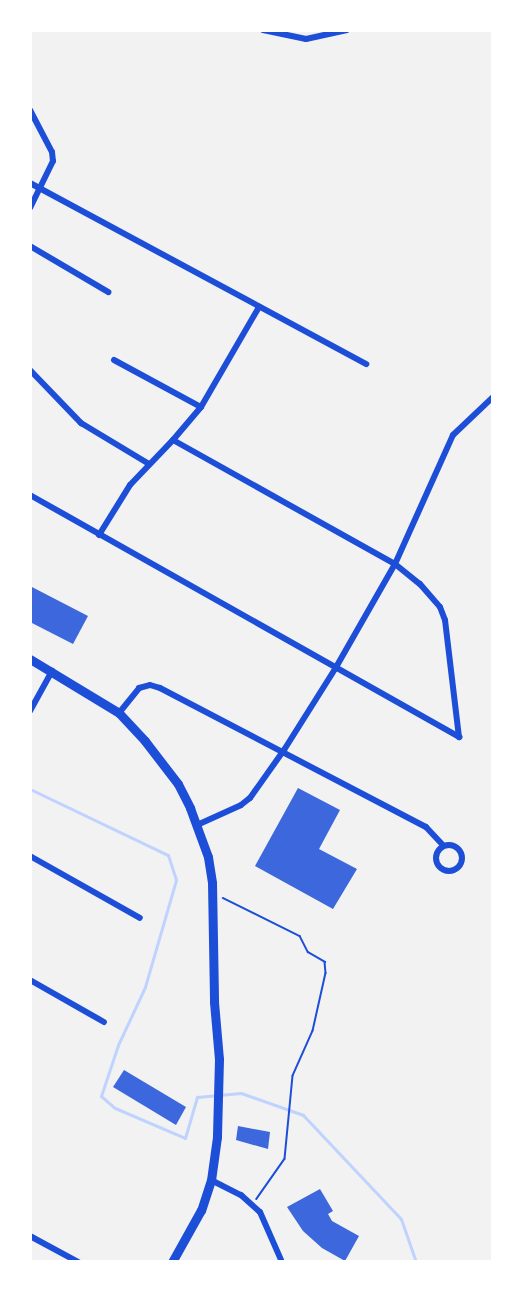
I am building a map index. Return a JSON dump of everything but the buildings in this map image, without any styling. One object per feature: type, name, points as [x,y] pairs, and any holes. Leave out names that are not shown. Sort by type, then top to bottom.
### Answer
[{"type":"main road","points":[[30,659],[119,712],[178,784],[197,825],[208,857],[212,892],[219,1088],[211,1180],[201,1210],[172,1262]]},
{"type":"street","points":[[263,30],[306,39],[346,30]]},
{"type":"street","points":[[30,110],[52,152],[52,166],[30,208]]},
{"type":"street","points":[[30,183],[366,364]]},
{"type":"street","points":[[30,246],[108,292]]},
{"type":"street","points":[[99,534],[130,485],[201,407],[258,307]]},
{"type":"street","points":[[114,360],[201,407]]},
{"type":"street","points":[[30,370],[81,423],[149,465]]},
{"type":"street","points":[[197,825],[241,805],[250,798],[284,750],[335,669],[395,564],[453,435],[493,397]]},
{"type":"street","points":[[30,495],[459,737],[444,620],[440,608],[420,584],[395,564],[173,440]]},
{"type":"street","points":[[30,711],[52,671]]},
{"type":"street","points":[[119,712],[135,691],[150,684],[284,750],[426,827],[443,845],[454,846],[459,851],[462,858],[456,870],[443,871],[438,866],[438,850],[443,845]]},
{"type":"street","points":[[30,856],[140,918]]},
{"type":"street","points":[[30,980],[105,1022]]},
{"type":"street","points":[[211,1180],[230,1188],[253,1204],[269,1227],[282,1262]]},
{"type":"street","points":[[30,1236],[78,1262]]},
{"type":"path","points":[[212,892],[300,936],[308,952],[325,962],[326,973],[313,1031],[293,1076],[285,1159],[253,1204]]},
{"type":"waterway","points":[[30,789],[168,855],[176,880],[145,987],[118,1045],[101,1096],[115,1108],[185,1138],[197,1097],[241,1093],[303,1115],[401,1219],[416,1262]]}]
